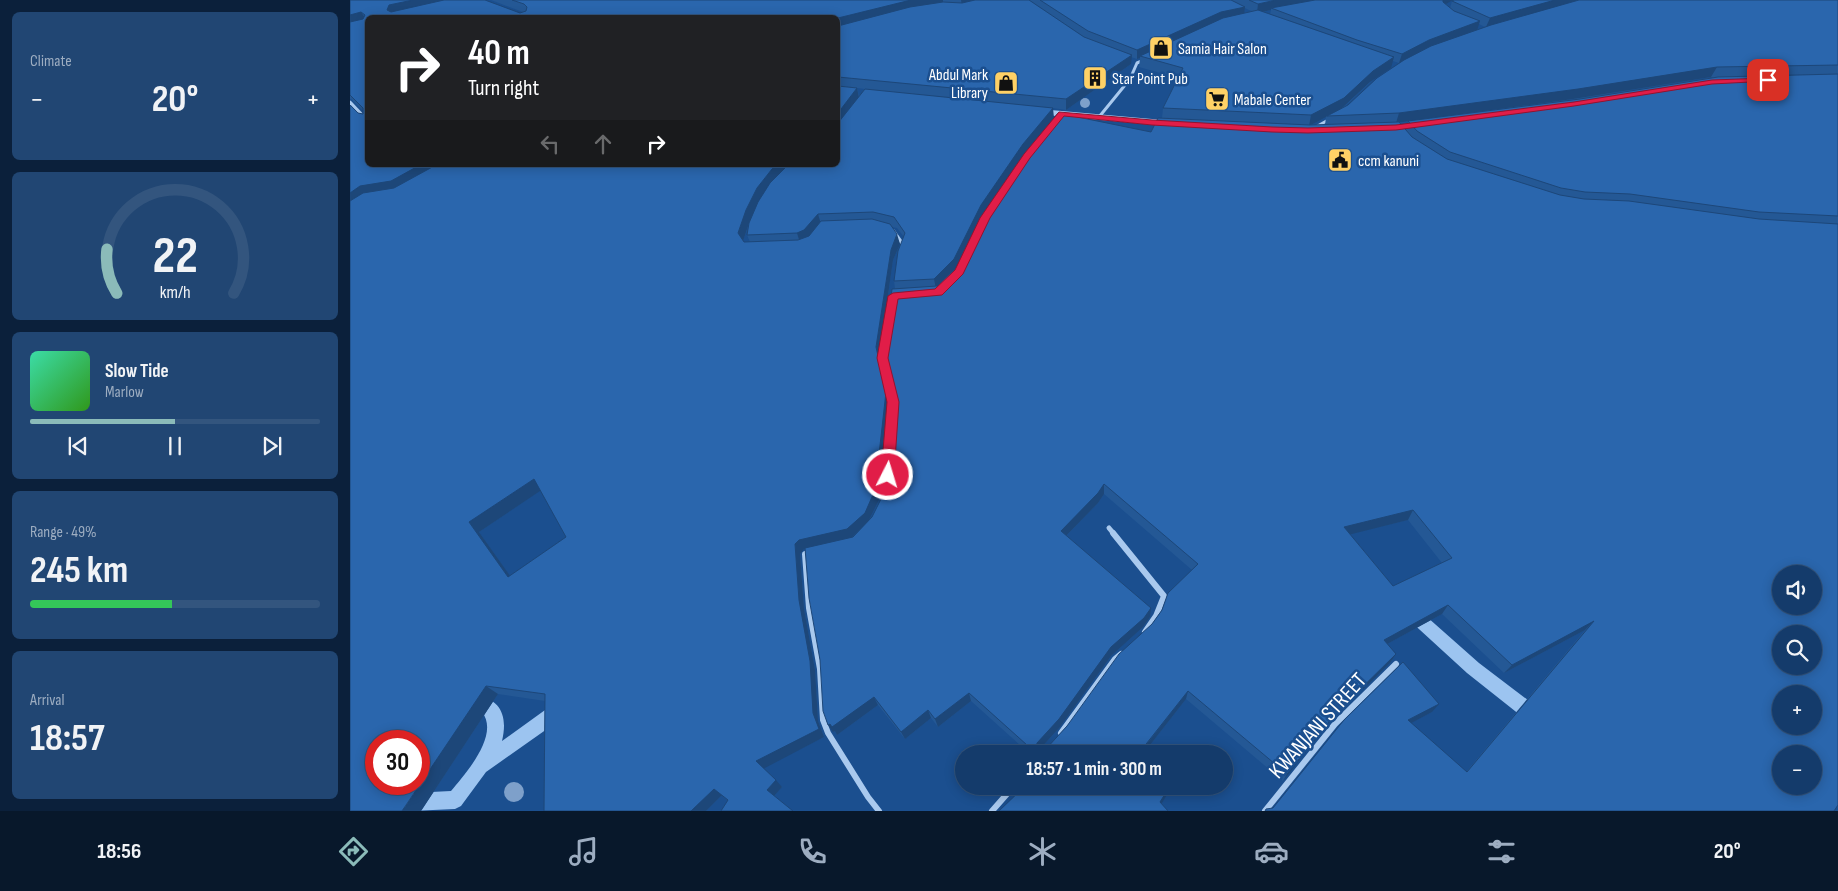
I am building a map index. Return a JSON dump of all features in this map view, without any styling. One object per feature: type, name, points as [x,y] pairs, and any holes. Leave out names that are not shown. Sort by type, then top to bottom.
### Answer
[{"type":"street","points":[[1099,117],[1130,79],[1137,63],[1146,59]]},
{"type":"street","points":[[1129,60],[1137,63]]},
{"type":"street","points":[[350,102],[365,118]]},
{"type":"street","points":[[1033,111],[1060,116],[1171,123]]},
{"type":"street","points":[[1308,130],[1334,117]]},
{"type":"street","points":[[1308,130],[1328,130]]},
{"type":"street","points":[[888,229],[895,231],[904,244],[900,252]]},
{"type":"street","points":[[887,331],[883,358],[893,402],[891,431]]},
{"type":"street","points":[[1108,528],[1164,596],[1156,616],[1140,637]]},
{"type":"street","points":[[821,550],[805,554],[809,608],[820,669],[823,720],[828,734],[879,811]]},
{"type":"street","points":[[1053,742],[1115,659],[1128,649]]},
{"type":"street","name":"KWANJANI STREET","points":[[1265,811],[1335,724],[1396,664]]},
{"type":"street","points":[[992,811],[1006,795]]},
{"type":"building","points":[[350,0],[413,0],[389,5],[387,10],[391,12],[444,0],[485,0],[520,13],[526,11],[527,7],[512,0],[911,0],[840,18],[840,15],[365,15],[361,12],[350,15]]},
{"type":"building","points":[[975,0],[1029,0],[1084,37],[1132,55],[1066,99],[840,77],[840,25],[910,7],[943,2],[962,3]]},
{"type":"building","points":[[1040,0],[1231,0],[1245,7],[1221,12],[1137,50],[1088,31]]},
{"type":"building","points":[[1249,0],[1276,0],[1258,4]]},
{"type":"building","points":[[1315,0],[1443,0],[1454,11],[1480,21],[1429,40],[1402,54],[1357,40],[1271,8]]},
{"type":"building","points":[[1555,0],[1490,18],[1452,1]]},
{"type":"building","points":[[1579,0],[1838,0],[1838,65],[1717,67],[1578,89],[1399,113],[1327,116],[1348,105],[1377,78],[1404,60],[1431,46],[1491,25]]},
{"type":"building","points":[[1258,10],[1394,57],[1373,71],[1344,98],[1311,115],[1163,108],[1183,68],[1140,56],[1223,18]]},
{"type":"building","points":[[365,15],[365,167],[416,167],[391,181],[360,186],[350,193],[350,105],[358,113],[363,114],[363,108],[350,95],[350,22],[363,19]]},
{"type":"building","points":[[1838,74],[1838,216],[1759,212],[1630,194],[1585,192],[1561,188],[1450,152],[1417,131],[1408,121],[1580,99],[1718,77]]},
{"type":"building","points":[[840,86],[857,88],[840,110]]},
{"type":"building","points":[[865,89],[1053,108],[1023,144],[981,205],[954,259],[934,279],[894,281],[898,251],[905,233],[894,217],[873,212],[818,214],[804,230],[797,233],[747,235],[749,223],[758,202],[770,183],[786,167],[840,167],[840,120]]},
{"type":"building","points":[[1058,113],[1151,132],[1158,118],[1310,125],[1399,122],[1412,137],[1447,159],[1560,195],[1584,199],[1629,201],[1759,219],[1838,224],[1838,805],[1834,811],[1265,811],[1266,809],[1273,808],[1344,720],[1403,662],[1439,704],[1408,720],[1467,772],[1594,621],[1512,665],[1448,605],[1384,640],[1396,654],[1336,713],[1287,774],[1188,691],[1145,745],[1050,745],[1067,726],[1119,654],[1152,624],[1162,610],[1168,593],[1198,564],[1104,484],[1098,493],[1061,531],[1151,608],[1144,618],[1111,647],[1059,719],[1037,745],[1027,745],[969,693],[935,719],[928,710],[901,732],[874,697],[832,727],[830,724],[828,725],[823,711],[820,660],[809,598],[805,548],[853,537],[872,517],[884,493],[894,392],[885,347],[892,289],[937,286],[960,264],[987,209],[1029,148]],"holes":[[[1413,510],[1452,558],[1393,586],[1344,527]]]},
{"type":"building","points":[[432,167],[774,167],[757,188],[746,210],[738,233],[744,242],[798,240],[809,236],[821,221],[872,219],[890,224],[897,234],[891,250],[876,347],[886,392],[875,490],[865,513],[847,529],[799,540],[795,544],[799,600],[810,661],[813,713],[819,729],[756,761],[776,780],[767,790],[793,811],[721,811],[728,800],[714,789],[691,811],[544,811],[545,694],[486,686],[430,769],[430,730],[365,730],[365,795],[413,795],[402,811],[350,811],[350,201],[363,193],[394,188]],"holes":[[[534,479],[566,537],[508,577],[469,522]]]},
{"type":"building","points":[[1016,795],[1164,795],[1160,802],[1168,811],[999,811]]},
{"type":"waterway","points":[[1413,614],[1473,668],[1535,716]]},
{"type":"waterway","points":[[411,802],[455,800],[482,763],[493,742],[496,722],[486,705],[475,703]]},
{"type":"waterway","points":[[481,766],[558,711]]},
{"type":"place","name":"Samia Hair Salon","points":[[1161,48]]},
{"type":"place","name":"Star Point Pub","points":[[1095,78]]},
{"type":"place","name":"Abdul Mark Library","points":[[1006,83]]},
{"type":"place","name":"Mabale Center","points":[[1217,99]]},
{"type":"place","name":"ccm kanuni","points":[[1340,160]]},
{"type":"route","points":[[888,475],[893,402],[883,358],[893,296],[938,292],[959,272],[974,245],[985,218],[1027,156],[1062,113],[1152,122],[1272,129],[1396,128],[1574,104],[1712,82],[1768,80]]}]
